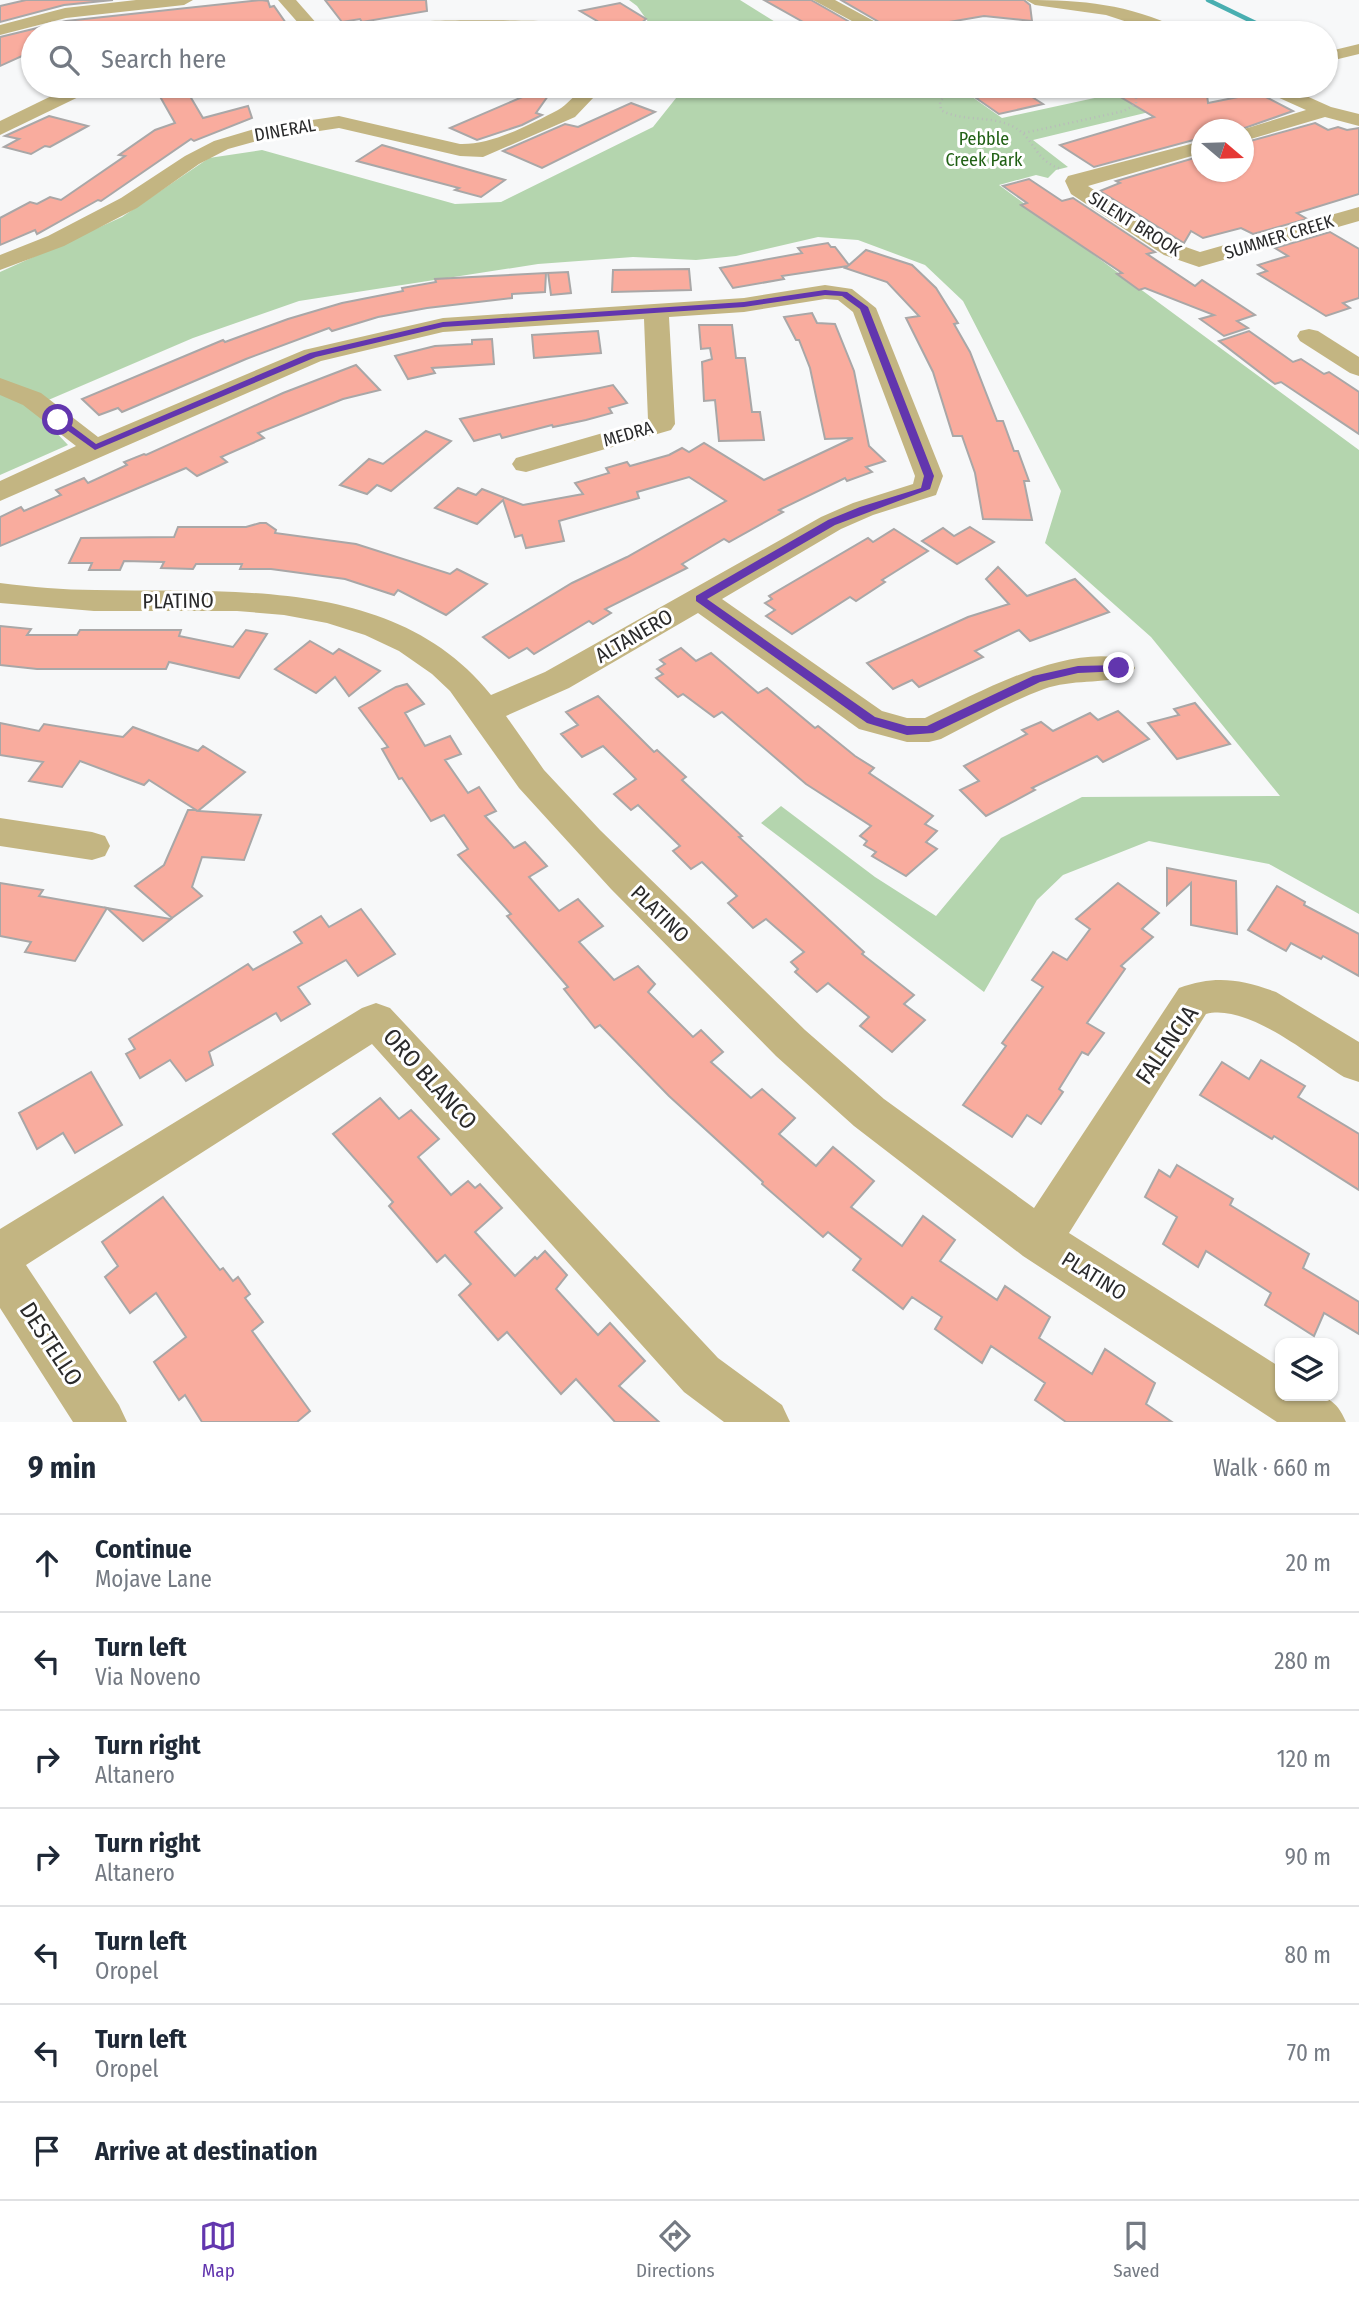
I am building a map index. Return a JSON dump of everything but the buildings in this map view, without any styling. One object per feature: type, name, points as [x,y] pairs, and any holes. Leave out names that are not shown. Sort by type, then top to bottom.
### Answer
[{"type":"street","points":[[34,21],[65,13],[184,0]]},
{"type":"street","points":[[287,0],[306,21]]},
{"type":"street","points":[[822,0],[863,21]]},
{"type":"street","points":[[1035,0],[1102,8],[1146,21]]},
{"type":"street","points":[[0,30],[21,25]]},
{"type":"street","points":[[1338,46],[1359,42]]},
{"type":"street","points":[[1338,54],[1359,50]]},
{"type":"street","points":[[0,129],[62,98]]},
{"type":"street","name":"DINERAL","points":[[0,263],[57,241],[129,203],[192,160],[221,145],[258,134],[339,122],[460,150],[483,151],[568,113],[583,98]]},
{"type":"street","points":[[1295,98],[1324,111],[1359,120]]},
{"type":"street","points":[[1254,132],[1324,111]]},
{"type":"street","points":[[1070,175],[1191,149]]},
{"type":"street","name":"SILENT BROOK","points":[[1070,175],[1079,189],[1172,250],[1199,260]]},
{"type":"street","name":"SUMMER CREEK","points":[[1199,260],[1359,214]]},
{"type":"street","points":[[1334,221],[1359,235]]},
{"type":"street","name":"ALTANERO","points":[[484,712],[557,680],[831,523],[863,509],[926,489],[929,476],[864,307],[844,293],[825,292],[744,305],[656,310]]},
{"type":"street","points":[[0,492],[95,448],[313,355],[443,324],[656,310]]},
{"type":"street","name":"MEDRA","points":[[526,464],[662,424],[656,310]]},
{"type":"street","points":[[1309,336],[1359,368]]},
{"type":"street","points":[[0,386],[32,399],[95,448]]},
{"type":"street","name":"PLATINO","points":[[0,593],[35,599],[90,602],[247,600],[294,604],[337,614],[379,629],[425,653],[462,682],[528,775],[612,867],[815,1066],[900,1138],[1039,1240],[1275,1392]]},
{"type":"street","points":[[699,598],[871,720],[907,730],[929,730],[1037,679],[1078,670],[1119,668]]},
{"type":"street","points":[[0,832],[92,846]]},
{"type":"street","name":"FALENCIA","points":[[1039,1240],[1193,1000],[1213,995],[1262,1004],[1359,1064]]},
{"type":"street","name":"ORO BLANCO","points":[[0,1255],[376,1020],[701,1375],[765,1422]]},
{"type":"street","name":"DESTELLO","points":[[0,1267],[102,1422]]},
{"type":"street","name":"PLATINO","points":[[1289,1401],[1321,1422]]},
{"type":"path","points":[[943,98],[940,102],[941,110],[946,113],[1008,124],[1024,133],[1039,159],[1070,175]]},
{"type":"path","points":[[1024,133],[1124,111],[1136,104],[1136,98]]},
{"type":"green space","points":[[629,0],[740,0],[774,21],[648,21]]},
{"type":"green space","name":"Pebble Creek Park","points":[[676,98],[974,98],[1002,118],[1094,98],[1207,98],[1033,140],[1068,167],[1056,170],[1048,178],[1036,175],[999,185],[1359,450],[1359,914],[1269,864],[1149,841],[1063,875],[1037,900],[984,992],[761,823],[781,806],[875,877],[936,916],[1001,838],[1082,797],[1280,796],[1151,637],[1045,543],[1061,491],[963,301],[925,265],[858,240],[818,237],[736,256],[696,260],[633,257],[538,264],[299,301],[193,338],[32,407],[68,445],[0,475],[0,272],[122,217],[209,158],[262,150],[455,204],[501,202],[653,127]]},
{"type":"waterway","points":[[1208,0],[1251,21]]},
{"type":"route","points":[[58,420],[95,448],[313,355],[443,324],[744,305],[825,292],[844,293],[864,307],[929,476],[926,489],[905,498],[863,509],[831,523],[699,598],[871,720],[907,730],[929,730],[1037,679],[1078,670],[1119,668]]}]
